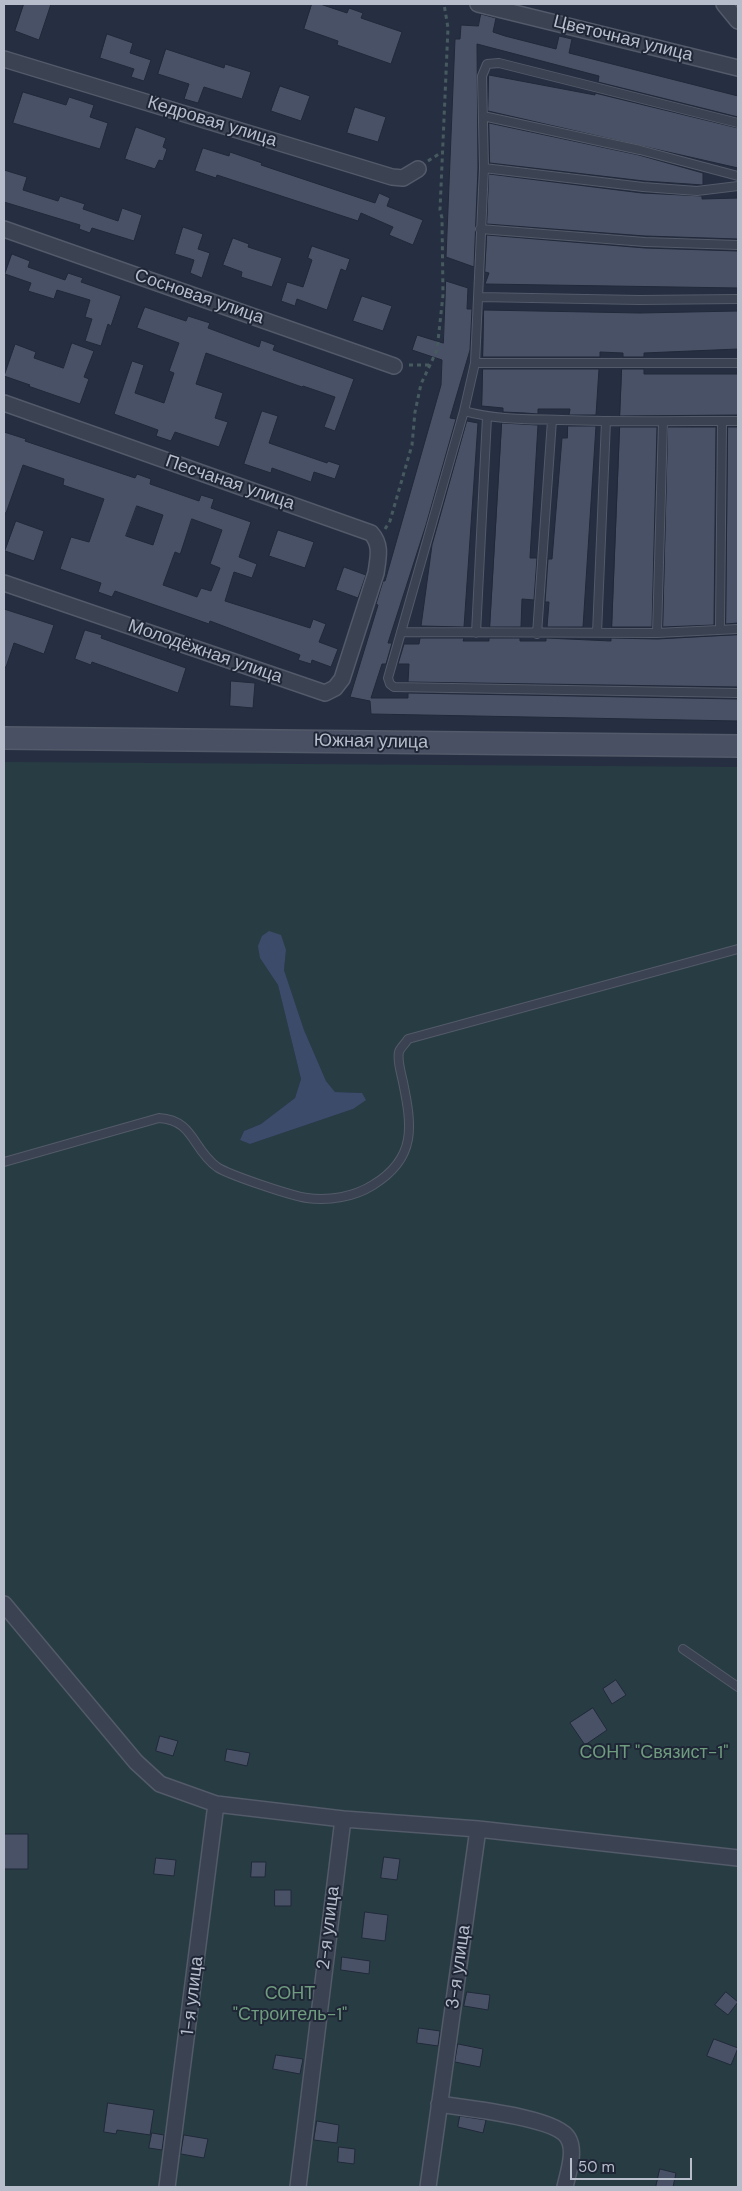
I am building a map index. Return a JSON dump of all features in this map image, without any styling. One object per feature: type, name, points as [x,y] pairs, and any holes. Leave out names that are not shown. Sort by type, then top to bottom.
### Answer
[{"type":"main road","name":"Южная улица","points":[[4,738],[738,746]]},
{"type":"street","name":"Цветочная улица","points":[[478,4],[515,8],[738,68]]},
{"type":"street","points":[[724,4],[738,21]]},
{"type":"street","name":"Кедровая улица","points":[[4,59],[392,177],[404,178],[418,168]]},
{"type":"street","name":"Сосновая улица","points":[[4,229],[394,366]]},
{"type":"street","name":"Песчаная улица","points":[[4,403],[371,533],[378,540]]},
{"type":"street","name":"Молодёжная улица","points":[[4,583],[325,693],[335,688],[342,679],[376,573],[379,557],[378,540]]},
{"type":"street","points":[[4,1604],[136,1762],[160,1784],[216,1804],[343,1818],[478,1829],[738,1858]]},
{"type":"street","name":"1-я улица","points":[[167,2187],[216,1804]]},
{"type":"street","name":"2-я улица","points":[[298,2187],[343,1818]]},
{"type":"street","name":"3-я улица","points":[[428,2187],[478,1829]]},
{"type":"street","points":[[439,2104],[521,2118],[558,2128],[568,2137],[570,2146],[566,2187]]},
{"type":"lane","points":[[738,123],[500,64],[487,64],[482,76],[484,168],[475,363],[464,411],[388,678],[390,684],[394,687],[738,693]]},
{"type":"lane","points":[[482,116],[640,150],[738,176]]},
{"type":"lane","points":[[484,168],[643,187],[697,191],[738,186]]},
{"type":"lane","points":[[480,229],[645,242],[738,245]]},
{"type":"lane","points":[[479,297],[638,300],[738,299]]},
{"type":"lane","points":[[475,363],[738,363]]},
{"type":"lane","points":[[464,411],[487,417],[552,420],[738,421]]},
{"type":"lane","points":[[476,633],[487,417]]},
{"type":"lane","points":[[537,634],[552,420]]},
{"type":"lane","points":[[597,633],[606,421]]},
{"type":"lane","points":[[720,628],[722,421]]},
{"type":"lane","points":[[656,633],[663,422]]},
{"type":"lane","points":[[400,632],[656,633],[720,628],[738,629]]},
{"type":"lane","points":[[4,1162],[159,1118],[172,1118],[184,1125],[208,1160],[219,1169],[297,1196],[319,1199],[345,1196],[367,1188],[387,1176],[401,1160],[410,1135],[409,1113],[400,1069],[399,1052],[408,1039],[738,950]]},
{"type":"lane","points":[[683,1649],[738,1687]]},
{"type":"path","points":[[378,540],[390,520],[412,445],[414,412],[421,384],[438,350],[443,295],[442,218],[440,210],[448,28],[444,4]]},
{"type":"path","points":[[394,366],[430,365]]},
{"type":"green space","points":[[4,762],[738,767],[738,2187],[4,2187]],"holes":[[[286,950],[284,970],[304,1030],[326,1081],[335,1092],[361,1093],[353,1109],[250,1144],[240,1140],[244,1131],[261,1124],[295,1098],[301,1079],[278,985],[260,958]]]},
{"type":"water","points":[[269,931],[281,935],[286,950],[284,970],[304,1030],[326,1081],[335,1092],[362,1093],[366,1100],[353,1109],[250,1144],[240,1140],[244,1131],[261,1124],[295,1098],[301,1079],[278,985],[260,958],[258,946],[262,936]]},
{"type":"building","points":[[24,4],[51,4],[39,40],[15,31]]},
{"type":"building","points":[[312,4],[320,4],[347,13],[349,8],[363,13],[361,18],[402,32],[391,64],[337,45],[338,41],[304,29]]},
{"type":"building","points":[[481,14],[496,18],[493,32],[505,36],[556,49],[559,36],[572,39],[569,53],[738,96],[738,117],[598,82],[599,76],[477,44],[478,168],[474,267],[446,257],[455,39],[460,39],[461,25],[478,26]]},
{"type":"building","points":[[107,34],[133,43],[130,53],[151,60],[144,81],[131,77],[134,69],[100,58]]},
{"type":"building","points":[[166,49],[224,68],[225,64],[251,72],[242,99],[204,87],[198,103],[184,99],[189,84],[158,74]]},
{"type":"building","points":[[489,75],[595,95],[595,93],[738,128],[738,168],[488,111]]},
{"type":"building","points":[[280,86],[310,96],[301,121],[271,111]]},
{"type":"building","points":[[23,92],[66,105],[69,97],[94,105],[90,117],[108,123],[100,149],[13,123]]},
{"type":"building","points":[[355,107],[386,117],[378,142],[347,133]]},
{"type":"building","points":[[489,123],[639,155],[703,173],[703,185],[644,181],[490,163]]},
{"type":"building","points":[[136,127],[166,138],[163,147],[167,149],[163,161],[159,160],[155,169],[125,159]]},
{"type":"building","points":[[203,148],[229,156],[230,152],[262,163],[261,165],[375,203],[379,193],[390,198],[387,206],[423,220],[413,245],[389,235],[393,227],[361,213],[358,221],[217,175],[216,178],[195,171]]},
{"type":"building","points":[[4,170],[27,177],[23,190],[58,201],[60,196],[85,204],[83,209],[118,221],[122,208],[142,215],[134,241],[92,228],[90,233],[79,229],[80,225],[4,202]]},
{"type":"building","points":[[489,174],[642,193],[702,196],[702,199],[738,198],[738,239],[645,236],[487,224]]},
{"type":"building","points":[[183,227],[203,234],[198,249],[210,253],[202,278],[190,273],[194,260],[175,254]]},
{"type":"building","points":[[487,235],[645,248],[738,251],[738,288],[485,284],[489,273],[485,272]]},
{"type":"building","points":[[233,238],[249,244],[248,247],[282,258],[272,287],[241,277],[242,272],[223,265]]},
{"type":"building","points":[[312,246],[350,259],[346,271],[341,269],[327,310],[297,299],[295,306],[281,301],[287,282],[303,287],[312,260],[308,258]]},
{"type":"building","points":[[12,254],[30,261],[28,267],[65,280],[68,273],[83,278],[81,282],[121,296],[111,326],[108,324],[101,346],[85,341],[92,319],[85,317],[90,300],[57,290],[54,299],[28,291],[31,283],[5,274]]},
{"type":"building","points":[[446,281],[468,288],[467,309],[472,309],[470,350],[450,418],[456,419],[426,525],[388,643],[392,643],[386,664],[382,664],[371,698],[408,698],[408,693],[738,699],[738,721],[371,714],[370,701],[350,697],[441,385],[442,360],[412,350],[417,335],[443,343]]},
{"type":"building","points":[[362,296],[392,306],[383,331],[353,321]]},
{"type":"building","points":[[145,307],[186,321],[188,316],[210,323],[208,328],[259,347],[261,340],[275,345],[273,350],[354,379],[335,431],[324,427],[335,397],[206,353],[196,384],[223,393],[215,418],[228,422],[219,447],[175,432],[171,441],[156,436],[158,430],[114,414],[132,361],[144,365],[135,393],[164,403],[174,373],[169,371],[179,343],[137,328]]},
{"type":"building","points":[[484,310],[640,313],[738,311],[738,349],[644,353],[644,357],[623,357],[623,353],[600,352],[600,357],[483,357]]},
{"type":"building","points":[[72,343],[94,351],[84,377],[89,379],[80,404],[4,376],[15,344],[36,352],[34,358],[63,368]]},
{"type":"building","points":[[483,369],[599,369],[596,415],[569,415],[570,409],[538,409],[538,414],[503,412],[503,408],[482,406]]},
{"type":"building","points":[[622,369],[644,369],[644,374],[738,374],[738,415],[620,416]]},
{"type":"building","points":[[262,411],[278,416],[269,443],[327,463],[328,461],[340,465],[335,479],[314,472],[311,482],[272,468],[271,473],[244,464]]},
{"type":"building","points":[[467,421],[478,423],[464,627],[421,626],[432,545]]},
{"type":"building","points":[[502,423],[538,425],[530,558],[537,558],[534,600],[522,599],[521,627],[490,627]]},
{"type":"building","points":[[568,426],[596,426],[583,627],[547,627],[549,602],[545,602],[548,559],[552,559],[562,438],[567,438]]},
{"type":"building","points":[[620,427],[657,427],[652,627],[612,627]]},
{"type":"building","points":[[668,427],[716,427],[714,625],[663,627]]},
{"type":"building","points":[[728,427],[738,427],[738,623],[726,624]]},
{"type":"building","points":[[4,432],[26,439],[25,441],[135,478],[137,474],[151,479],[150,484],[199,501],[201,495],[214,499],[211,508],[251,522],[239,557],[257,564],[252,578],[234,572],[225,601],[310,628],[313,619],[326,624],[319,642],[338,649],[331,667],[312,660],[311,664],[298,660],[300,655],[210,621],[209,624],[115,591],[112,597],[98,592],[101,583],[60,569],[71,537],[89,542],[104,499],[63,485],[64,479],[23,465],[6,513],[4,513]],"holes":[[[137,506],[163,515],[153,545],[126,536]],[[192,519],[222,530],[210,564],[220,568],[211,591],[201,588],[197,597],[163,585],[175,552],[180,554]]]},
{"type":"building","points":[[16,521],[44,531],[34,561],[5,551]]},
{"type":"building","points":[[278,530],[314,542],[305,568],[269,556]]},
{"type":"building","points":[[344,567],[366,575],[358,598],[336,590]]},
{"type":"building","points":[[4,609],[54,625],[44,654],[14,643],[6,667],[4,667]]},
{"type":"building","points":[[85,630],[102,635],[101,638],[186,668],[178,693],[92,662],[91,665],[75,659]]},
{"type":"building","points":[[738,635],[738,687],[408,682],[409,664],[398,664],[404,644],[419,644],[420,638],[464,638],[463,641],[489,641],[489,638],[520,638],[520,641],[546,641],[546,638],[611,641],[611,638],[657,639]]},
{"type":"building","points":[[231,681],[255,683],[253,708],[230,706]]},
{"type":"building","points":[[616,1680],[626,1695],[612,1704],[603,1689]]},
{"type":"building","points":[[593,1708],[607,1730],[585,1745],[570,1723]]},
{"type":"building","points":[[160,1736],[178,1741],[173,1756],[156,1751]]},
{"type":"building","points":[[227,1749],[250,1753],[247,1766],[225,1761]]},
{"type":"building","points":[[4,1834],[28,1834],[28,1869],[4,1869]]},
{"type":"building","points":[[384,1857],[400,1859],[397,1880],[381,1878]]},
{"type":"building","points":[[156,1858],[176,1860],[174,1876],[154,1874]]},
{"type":"building","points":[[252,1862],[266,1862],[265,1877],[251,1877]]},
{"type":"building","points":[[275,1890],[291,1890],[291,1906],[275,1906]]},
{"type":"building","points":[[365,1912],[388,1915],[385,1941],[362,1938]]},
{"type":"building","points":[[342,1957],[370,1961],[369,1974],[341,1970]]},
{"type":"building","points":[[467,1992],[490,1995],[488,2010],[464,2006]]},
{"type":"building","points":[[726,1992],[738,2002],[728,2015],[715,2005]]},
{"type":"building","points":[[419,2028],[440,2031],[438,2046],[417,2043]]},
{"type":"building","points":[[714,2039],[738,2048],[731,2065],[707,2056]]},
{"type":"building","points":[[458,2044],[483,2049],[480,2067],[455,2062]]},
{"type":"building","points":[[276,2055],[303,2059],[300,2074],[273,2069]]},
{"type":"building","points":[[108,2103],[154,2110],[150,2135],[117,2130],[116,2134],[104,2132]]},
{"type":"building","points":[[460,2116],[486,2120],[483,2133],[458,2127]]},
{"type":"building","points":[[317,2121],[339,2125],[337,2143],[314,2140]]},
{"type":"building","points":[[152,2133],[164,2135],[162,2150],[149,2148]]},
{"type":"building","points":[[184,2135],[208,2139],[204,2158],[181,2154]]},
{"type":"building","points":[[339,2147],[355,2149],[354,2164],[338,2162]]},
{"type":"building","points":[[660,2169],[676,2173],[673,2187],[656,2187]]},
{"type":"park label","name":"СОНТ \"Связист-1\"","points":[[654,1753]]},
{"type":"park label","name":"СОНТ \"Строитель-1\"","points":[[290,2004]]}]
